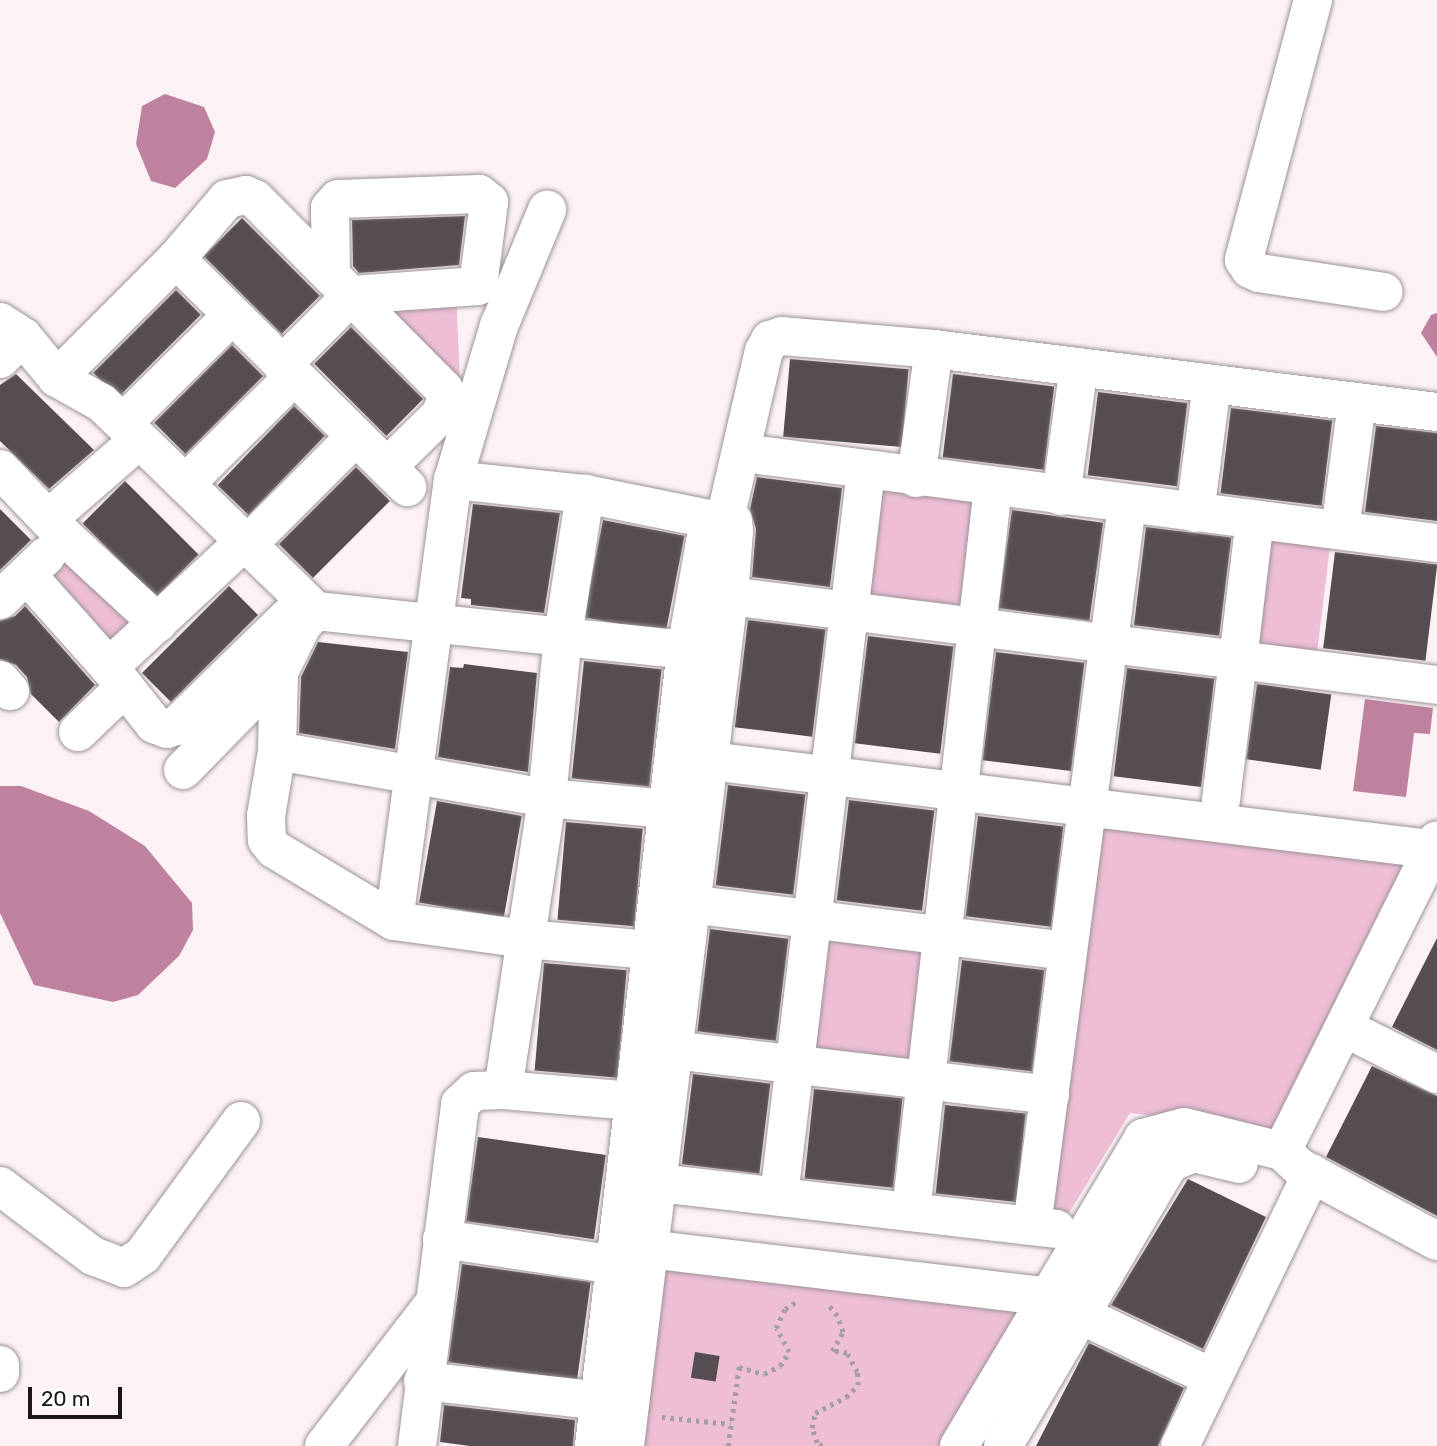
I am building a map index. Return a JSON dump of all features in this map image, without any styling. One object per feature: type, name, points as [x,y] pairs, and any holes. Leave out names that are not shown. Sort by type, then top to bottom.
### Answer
[{"type":"street","points":[[1313,0],[1244,260],[1250,269],[1259,273],[1384,292]]},
{"type":"street","points":[[67,384],[227,199],[246,195],[255,198],[444,389],[447,398],[440,415],[397,477],[176,259]]},
{"type":"street","points":[[394,920],[453,480],[499,326],[548,209]]},
{"type":"street","points":[[186,484],[288,370],[342,285]]},
{"type":"street","points":[[0,600],[27,575],[56,528],[124,438],[232,315]]},
{"type":"street","points":[[594,1446],[618,1420],[627,1253],[640,1180],[703,665],[705,542],[720,517],[743,453],[764,351],[770,340],[782,336],[934,349],[1437,412]]},
{"type":"street","points":[[8,339],[67,384],[91,418],[124,438],[186,484],[239,550]]},
{"type":"street","points":[[916,478],[934,349]]},
{"type":"street","points":[[1061,496],[1079,367]]},
{"type":"street","points":[[1195,513],[1213,384]]},
{"type":"street","points":[[1340,530],[1357,402]]},
{"type":"street","points":[[78,732],[158,623],[239,550],[355,437]]},
{"type":"street","points":[[124,438],[304,616],[703,665]]},
{"type":"street","points":[[743,453],[916,478],[1437,543]]},
{"type":"street","points":[[0,469],[56,528],[158,623]]},
{"type":"street","points":[[779,1196],[866,471]]},
{"type":"street","points":[[453,480],[585,494],[733,521],[729,596],[703,665]]},
{"type":"street","points":[[911,1212],[993,487]]},
{"type":"street","points":[[503,1090],[547,797],[561,647],[585,494]]},
{"type":"street","points":[[1032,1226],[1127,504]]},
{"type":"street","points":[[1221,800],[1255,520]]},
{"type":"street","points":[[27,575],[159,728],[176,726],[304,616]]},
{"type":"street","points":[[729,596],[1437,685]]},
{"type":"street","points":[[183,770],[279,672],[304,616]]},
{"type":"street","points":[[279,672],[277,751],[266,816],[267,840],[274,849],[394,920],[526,939],[650,950]]},
{"type":"street","points":[[693,747],[1436,841]]},
{"type":"street","points":[[640,1180],[632,1101],[656,1048],[650,950],[673,902],[667,809],[693,747]]},
{"type":"street","points":[[277,751],[547,797],[667,809]]},
{"type":"street","points":[[1089,796],[1221,800],[1436,841]]},
{"type":"street","points":[[1180,1446],[1213,1378],[1298,1164],[1436,841]]},
{"type":"street","points":[[673,902],[1068,951]]},
{"type":"street","points":[[959,1446],[1170,1163],[1194,1153],[1271,1171],[1298,1164],[1434,903]]},
{"type":"street","points":[[1363,1037],[1437,1074]]},
{"type":"street","points":[[656,1048],[1049,1095]]},
{"type":"street","points":[[417,1446],[432,1306],[460,1104],[474,1091],[503,1090],[632,1101]]},
{"type":"street","points":[[0,1186],[93,1256],[124,1268],[143,1255],[241,1121]]},
{"type":"street","points":[[1003,1446],[1065,1306],[1086,1233],[1143,1138],[1184,1127],[1298,1164],[1437,1241]]},
{"type":"street","points":[[640,1180],[1086,1233]]},
{"type":"street","points":[[442,1240],[627,1253],[1065,1306],[1213,1378]]},
{"type":"street","points":[[324,1446],[432,1306]]},
{"type":"street","points":[[0,1365],[0,1373]]},
{"type":"street","points":[[423,1381],[618,1420]]},
{"type":"path","points":[[728,1446],[738,1367],[764,1374],[780,1366],[789,1352],[776,1328],[778,1321],[785,1309],[799,1300],[808,1300]]},
{"type":"path","points":[[816,1301],[828,1306],[837,1316],[843,1332],[832,1351],[846,1353],[858,1372],[858,1385],[846,1397],[815,1413],[812,1428],[817,1444],[822,1446]]},
{"type":"path","points":[[618,1420],[731,1424]]},
{"type":"shaded area","points":[[165,94],[204,107],[215,132],[207,159],[175,188],[151,181],[136,144],[142,106]]},
{"type":"shaded area","points":[[456,292],[460,380],[370,295]]},
{"type":"shaded area","points":[[1437,313],[1437,357],[1421,333],[1431,315]]},
{"type":"shaded area","points":[[870,478],[987,492],[971,621],[854,607]]},
{"type":"shaded area","points":[[1259,526],[1331,535],[1316,663],[1243,654]]},
{"type":"shaded area","points":[[74,534],[164,624],[123,664],[34,574]]},
{"type":"shaded area","points":[[1365,699],[1433,708],[1430,734],[1414,733],[1406,797],[1353,791]]},
{"type":"shaded area","points":[[0,786],[21,786],[89,811],[145,846],[192,903],[193,930],[179,956],[138,995],[113,1002],[34,985],[0,913]]},
{"type":"shaded area","points":[[1097,818],[1419,857],[1277,1130],[1130,1113],[1069,1213],[1050,1211]]},
{"type":"shaded area","points":[[819,928],[935,942],[919,1072],[803,1058]]},
{"type":"shaded area","points":[[658,1263],[1031,1309],[948,1446],[635,1446]]},
{"type":"building","points":[[465,216],[459,265],[359,273],[353,266],[352,220]]},
{"type":"building","points":[[242,218],[320,296],[282,334],[204,256]]},
{"type":"building","points":[[176,290],[201,315],[118,397],[93,373]]},
{"type":"building","points":[[351,327],[423,399],[386,436],[314,364]]},
{"type":"building","points":[[232,345],[263,376],[185,454],[154,423]]},
{"type":"building","points":[[790,359],[909,369],[902,447],[783,437]]},
{"type":"building","points":[[16,374],[94,450],[49,489],[0,441],[0,385]]},
{"type":"building","points":[[953,374],[1054,386],[1044,470],[943,457]]},
{"type":"building","points":[[1098,392],[1187,403],[1177,486],[1088,475]]},
{"type":"building","points":[[294,406],[325,436],[249,515],[218,485]]},
{"type":"building","points":[[1231,408],[1332,420],[1322,506],[1221,493]]},
{"type":"building","points":[[1376,426],[1437,433],[1437,521],[1365,512]]},
{"type":"building","points":[[356,467],[390,501],[313,578],[279,544]]},
{"type":"building","points":[[757,477],[842,488],[830,587],[752,577],[756,529],[750,509]]},
{"type":"building","points":[[125,481],[199,555],[156,597],[83,523]]},
{"type":"building","points":[[473,504],[560,513],[544,613],[471,605],[471,599],[461,598]]},
{"type":"building","points":[[0,509],[31,540],[0,570]]},
{"type":"building","points":[[1012,510],[1103,523],[1089,621],[998,608]]},
{"type":"building","points":[[603,520],[684,536],[666,633],[584,617]]},
{"type":"building","points":[[1146,527],[1231,537],[1219,636],[1134,625]]},
{"type":"building","points":[[1335,552],[1437,565],[1425,661],[1323,648]]},
{"type":"building","points":[[229,586],[258,615],[171,702],[142,673]]},
{"type":"building","points":[[25,606],[95,685],[59,722],[31,694],[27,677],[16,665],[0,659],[0,621],[15,616]]},
{"type":"building","points":[[748,620],[825,630],[812,737],[735,727]]},
{"type":"building","points":[[868,636],[953,646],[940,754],[855,743]]},
{"type":"building","points":[[318,642],[408,652],[395,749],[299,733],[301,677]]},
{"type":"building","points":[[996,652],[1084,663],[1071,771],[983,760]]},
{"type":"building","points":[[584,661],[662,669],[649,787],[572,778]]},
{"type":"building","points":[[464,664],[537,673],[528,772],[438,757],[450,667],[463,668]]},
{"type":"building","points":[[1127,668],[1214,679],[1201,787],[1114,776]]},
{"type":"building","points":[[1257,684],[1331,694],[1321,770],[1246,759]]},
{"type":"building","points":[[728,785],[805,795],[793,895],[716,885]]},
{"type":"building","points":[[849,800],[934,810],[922,911],[837,900]]},
{"type":"building","points":[[437,801],[522,816],[504,917],[419,902]]},
{"type":"building","points":[[978,816],[1063,826],[1051,927],[966,916]]},
{"type":"building","points":[[566,822],[643,829],[634,926],[557,920]]},
{"type":"building","points":[[710,929],[788,939],[776,1041],[697,1031]]},
{"type":"building","points":[[1437,938],[1437,1050],[1392,1027]]},
{"type":"building","points":[[962,960],[1044,970],[1032,1071],[950,1061]]},
{"type":"building","points":[[544,963],[627,970],[617,1078],[535,1071]]},
{"type":"building","points":[[1372,1066],[1437,1096],[1437,1216],[1326,1157]]},
{"type":"building","points":[[693,1074],[770,1084],[759,1174],[682,1164]]},
{"type":"building","points":[[814,1089],[903,1098],[893,1188],[805,1179]]},
{"type":"building","points":[[945,1105],[1026,1113],[1016,1202],[936,1194]]},
{"type":"building","points":[[478,1137],[606,1155],[594,1239],[466,1221]]},
{"type":"building","points":[[1188,1179],[1266,1217],[1203,1349],[1111,1305]]},
{"type":"building","points":[[462,1264],[591,1282],[577,1380],[448,1362]]},
{"type":"building","points":[[1089,1343],[1184,1388],[1158,1446],[1036,1446]]},
{"type":"building","points":[[695,1352],[720,1356],[716,1382],[691,1378]]},
{"type":"building","points":[[444,1405],[575,1420],[573,1446],[470,1446],[440,1442]]}]
